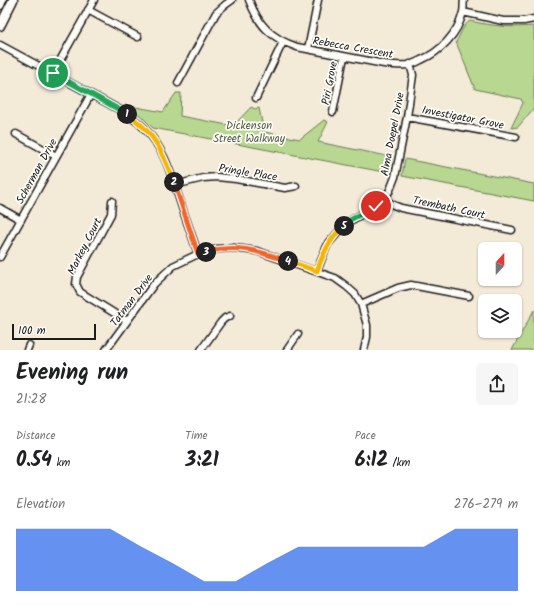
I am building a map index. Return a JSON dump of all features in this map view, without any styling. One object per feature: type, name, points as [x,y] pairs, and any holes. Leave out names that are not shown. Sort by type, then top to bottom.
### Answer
[{"type":"street","points":[[0,5],[2,0]]},
{"type":"street","points":[[0,26],[13,0]]},
{"type":"street","points":[[53,73],[94,0]]},
{"type":"street","points":[[178,83],[216,13],[232,0]]},
{"type":"street","name":"Rebecca Crescent","points":[[249,0],[254,12],[266,30],[283,42],[297,47],[396,65],[410,64],[428,57],[446,44],[456,30],[463,12],[464,0]]},
{"type":"street","points":[[308,49],[318,0]]},
{"type":"street","points":[[88,10],[138,37]]},
{"type":"street","points":[[463,12],[503,21],[524,21],[534,19]]},
{"type":"street","points":[[256,98],[283,42]]},
{"type":"street","points":[[0,45],[122,111],[139,122],[147,130],[157,143],[164,156],[198,254]]},
{"type":"street","name":"Piri Grove","points":[[333,112],[344,56]]},
{"type":"street","name":"Alma Doepel Drive","points":[[317,271],[328,244],[342,228],[350,220],[376,206],[390,190],[395,178],[407,117],[413,75],[410,64]]},
{"type":"street","name":"Scherman Drive","points":[[0,257],[91,94]]},
{"type":"street","name":"Investigator Grove","points":[[407,117],[516,137]]},
{"type":"street","points":[[16,134],[56,156]]},
{"type":"street","name":"Pringle Place","points":[[175,185],[203,178],[217,177],[285,188],[296,186]]},
{"type":"street","name":"Trembath Court","points":[[384,198],[391,204],[401,208],[512,230]]},
{"type":"street","name":"Markey Court","points":[[112,201],[111,214],[77,277],[76,284],[80,292],[127,321]]},
{"type":"street","points":[[0,208],[21,220]]},
{"type":"street","name":"Tatman Drive","points":[[106,350],[108,345],[113,341],[154,284],[173,266],[198,254],[217,249],[234,248],[257,251],[317,271],[335,278],[346,286],[355,294],[361,304],[367,325],[365,350]]},
{"type":"street","points":[[361,304],[398,288],[411,285],[469,296]]},
{"type":"street","points":[[202,350],[221,322],[230,316]]},
{"type":"street","points":[[287,350],[298,334]]},
{"type":"street","name":"Tatman Drive","points":[[110,350],[113,341]]},
{"type":"green space","points":[[470,21],[502,26],[534,26],[534,108],[518,127],[511,128],[523,103],[521,99],[475,89],[456,42],[464,27]]},
{"type":"green space","name":"Dickenson Street Walkway","points":[[176,93],[181,93],[180,116],[233,126],[251,107],[255,109],[259,108],[264,132],[300,139],[324,120],[328,122],[318,142],[392,157],[389,173],[153,128],[140,115],[125,105],[163,112]]},
{"type":"green space","points":[[405,159],[534,184],[534,201],[402,176]]},
{"type":"green space","points":[[534,310],[534,350],[512,350],[519,338],[522,338],[522,332]]},
{"type":"route","points":[[53,73],[122,111],[139,122],[147,130],[157,143],[164,156],[198,254],[217,249],[234,248],[257,251],[317,271],[328,244],[342,228],[350,220],[376,206]]}]
